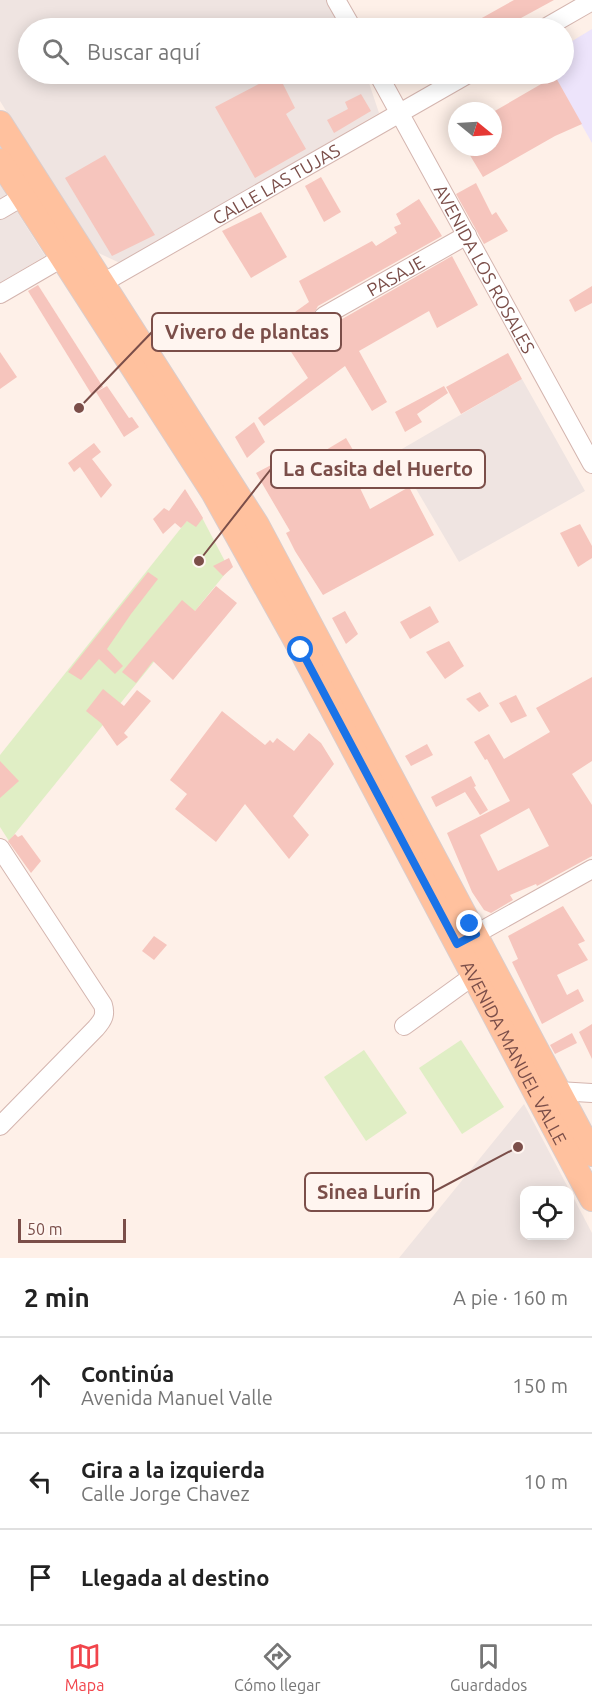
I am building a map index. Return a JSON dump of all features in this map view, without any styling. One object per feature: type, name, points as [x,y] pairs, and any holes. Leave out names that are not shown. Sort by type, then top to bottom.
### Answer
[{"type":"main road","name":"AVENIDA MANUEL VALLE","points":[[0,123],[93,288],[257,525],[466,939],[590,1145]]},
{"type":"main road","name":"AVENIDA MANUEL VALLE","points":[[0,161],[62,258],[93,288]]},
{"type":"main road","name":"AVENIDA MANUEL VALLE","points":[[466,939],[473,976],[592,1199]]},
{"type":"street","points":[[336,0],[346,18]]},
{"type":"street","points":[[562,18],[592,1]]},
{"type":"street","name":"AVENIDA LOS ROSALES","points":[[384,84],[592,464]]},
{"type":"street","name":"CALLE LAS TUJAS","points":[[93,288],[451,84]]},
{"type":"street","points":[[0,210],[22,197]]},
{"type":"street","name":"PASAJE","points":[[324,316],[467,235]]},
{"type":"street","points":[[0,294],[62,258]]},
{"type":"street","points":[[0,848],[105,1011],[101,1023],[0,1126]]},
{"type":"street","points":[[466,939],[592,868]]},
{"type":"street","points":[[404,1026],[473,976]]},
{"type":"street","points":[[558,1091],[592,1093]]},
{"type":"shaded area","points":[[0,0],[340,0],[346,18],[18,18],[18,84],[369,84],[379,113],[120,263],[92,250],[0,101]]},
{"type":"shaded area","points":[[592,29],[592,143],[559,84],[574,84],[574,40]]},
{"type":"shaded area","points":[[0,185],[45,256],[0,283]]},
{"type":"shaded area","points":[[522,379],[585,491],[459,562],[395,453]]},
{"type":"shaded area","points":[[524,1104],[567,1186],[520,1186],[520,1240],[574,1240],[574,1199],[592,1233],[592,1258],[399,1258]]},
{"type":"green space","points":[[197,508],[229,569],[9,841],[0,827],[0,755]]},
{"type":"green space","points":[[461,1040],[504,1107],[462,1134],[419,1068]]},
{"type":"green space","points":[[364,1050],[407,1113],[366,1141],[324,1077]]},
{"type":"building","points":[[514,0],[554,0],[521,18],[482,18]]},
{"type":"building","points":[[259,84],[283,84],[295,108],[286,114],[306,149],[255,178],[215,107]]},
{"type":"building","points":[[541,84],[560,84],[582,124],[555,136],[483,177],[470,156],[502,156],[502,107]]},
{"type":"building","points":[[361,94],[371,111],[334,133],[327,120],[348,109],[345,102]]},
{"type":"building","points":[[105,155],[155,235],[112,256],[65,178]]},
{"type":"building","points":[[321,177],[341,212],[324,222],[305,186]]},
{"type":"building","points":[[476,183],[492,215],[496,212],[508,231],[484,244],[456,194]]},
{"type":"building","points":[[419,199],[442,236],[318,306],[313,315],[315,322],[323,327],[330,326],[452,256],[478,305],[437,328],[429,311],[359,351],[387,402],[372,411],[345,366],[264,426],[258,418],[308,378],[286,344],[279,349],[267,332],[309,302],[299,281],[372,241],[376,246],[397,233],[394,227],[401,224],[396,214]]},
{"type":"building","points":[[261,212],[287,257],[251,278],[222,231]]},
{"type":"building","points":[[38,285],[103,387],[92,395],[28,291]]},
{"type":"building","points":[[592,286],[592,303],[575,312],[569,300]]},
{"type":"building","points":[[0,352],[17,377],[0,389]]},
{"type":"building","points":[[508,353],[522,379],[461,414],[446,387]]},
{"type":"building","points":[[107,386],[129,418],[132,417],[139,427],[124,437],[96,392]]},
{"type":"building","points":[[444,386],[448,393],[417,414],[422,422],[405,432],[395,412]]},
{"type":"building","points":[[254,422],[265,442],[247,458],[235,437]]},
{"type":"building","points":[[346,438],[371,481],[360,488],[370,509],[409,487],[434,535],[323,595],[295,551],[286,533],[290,531],[256,473],[273,464],[279,478]]},
{"type":"building","points":[[94,443],[101,452],[92,459],[112,485],[101,498],[80,467],[74,472],[68,463]]},
{"type":"building","points":[[185,489],[203,518],[196,527],[187,521],[181,528],[175,523],[163,534],[153,519],[164,508],[169,511]]},
{"type":"building","points":[[580,524],[592,546],[592,558],[578,567],[560,533]]},
{"type":"building","points":[[229,558],[233,567],[223,576],[213,566]]},
{"type":"building","points":[[148,572],[158,579],[107,649],[123,666],[115,674],[99,659],[81,680],[68,672]]},
{"type":"building","points":[[216,586],[237,603],[173,680],[153,661],[136,683],[122,672],[182,600],[195,611]]},
{"type":"building","points":[[430,606],[439,622],[410,639],[400,622]]},
{"type":"building","points":[[345,611],[358,634],[346,644],[332,618]]},
{"type":"building","points":[[449,641],[464,666],[445,679],[426,652]]},
{"type":"building","points":[[592,677],[592,761],[572,774],[592,805],[592,856],[537,886],[536,884],[510,895],[513,900],[491,913],[484,910],[472,892],[447,833],[510,801],[487,759],[485,760],[474,742],[489,734],[504,759],[550,732],[536,708]],"holes":[[[529,808],[549,846],[498,871],[480,835]]]},
{"type":"building","points":[[103,689],[124,706],[137,690],[151,701],[124,733],[128,737],[117,746],[101,723],[86,711]]},
{"type":"building","points":[[480,692],[489,706],[479,712],[466,699]]},
{"type":"building","points":[[516,695],[527,716],[511,723],[499,703]]},
{"type":"building","points":[[222,711],[265,745],[270,740],[273,743],[277,738],[294,751],[309,733],[321,743],[334,764],[293,816],[309,835],[289,859],[245,804],[216,842],[175,809],[187,794],[170,780]]},
{"type":"building","points":[[427,744],[433,755],[411,766],[405,756]]},
{"type":"building","points":[[0,761],[19,781],[0,798]]},
{"type":"building","points":[[471,776],[476,786],[474,787],[488,810],[480,815],[465,792],[436,807],[431,797]]},
{"type":"building","points":[[15,834],[18,837],[22,835],[41,861],[31,873],[8,841]]},
{"type":"building","points":[[563,906],[585,941],[578,944],[588,960],[557,975],[567,995],[578,989],[584,1001],[542,1024],[512,962],[518,959],[508,936]]},
{"type":"building","points":[[154,936],[167,945],[154,960],[142,951]]},
{"type":"building","points":[[592,1024],[592,1059],[579,1032]]},
{"type":"building","points":[[572,1033],[577,1043],[555,1054],[550,1045]]},
{"type":"place","name":"Vivero de plantas","points":[[79,408]]},
{"type":"place","name":"La Casita del Huerto","points":[[199,561]]},
{"type":"place","name":"Sinea Lurín","points":[[518,1147]]},
{"type":"route","points":[[301,650],[457,944],[476,934],[470,924]]}]
